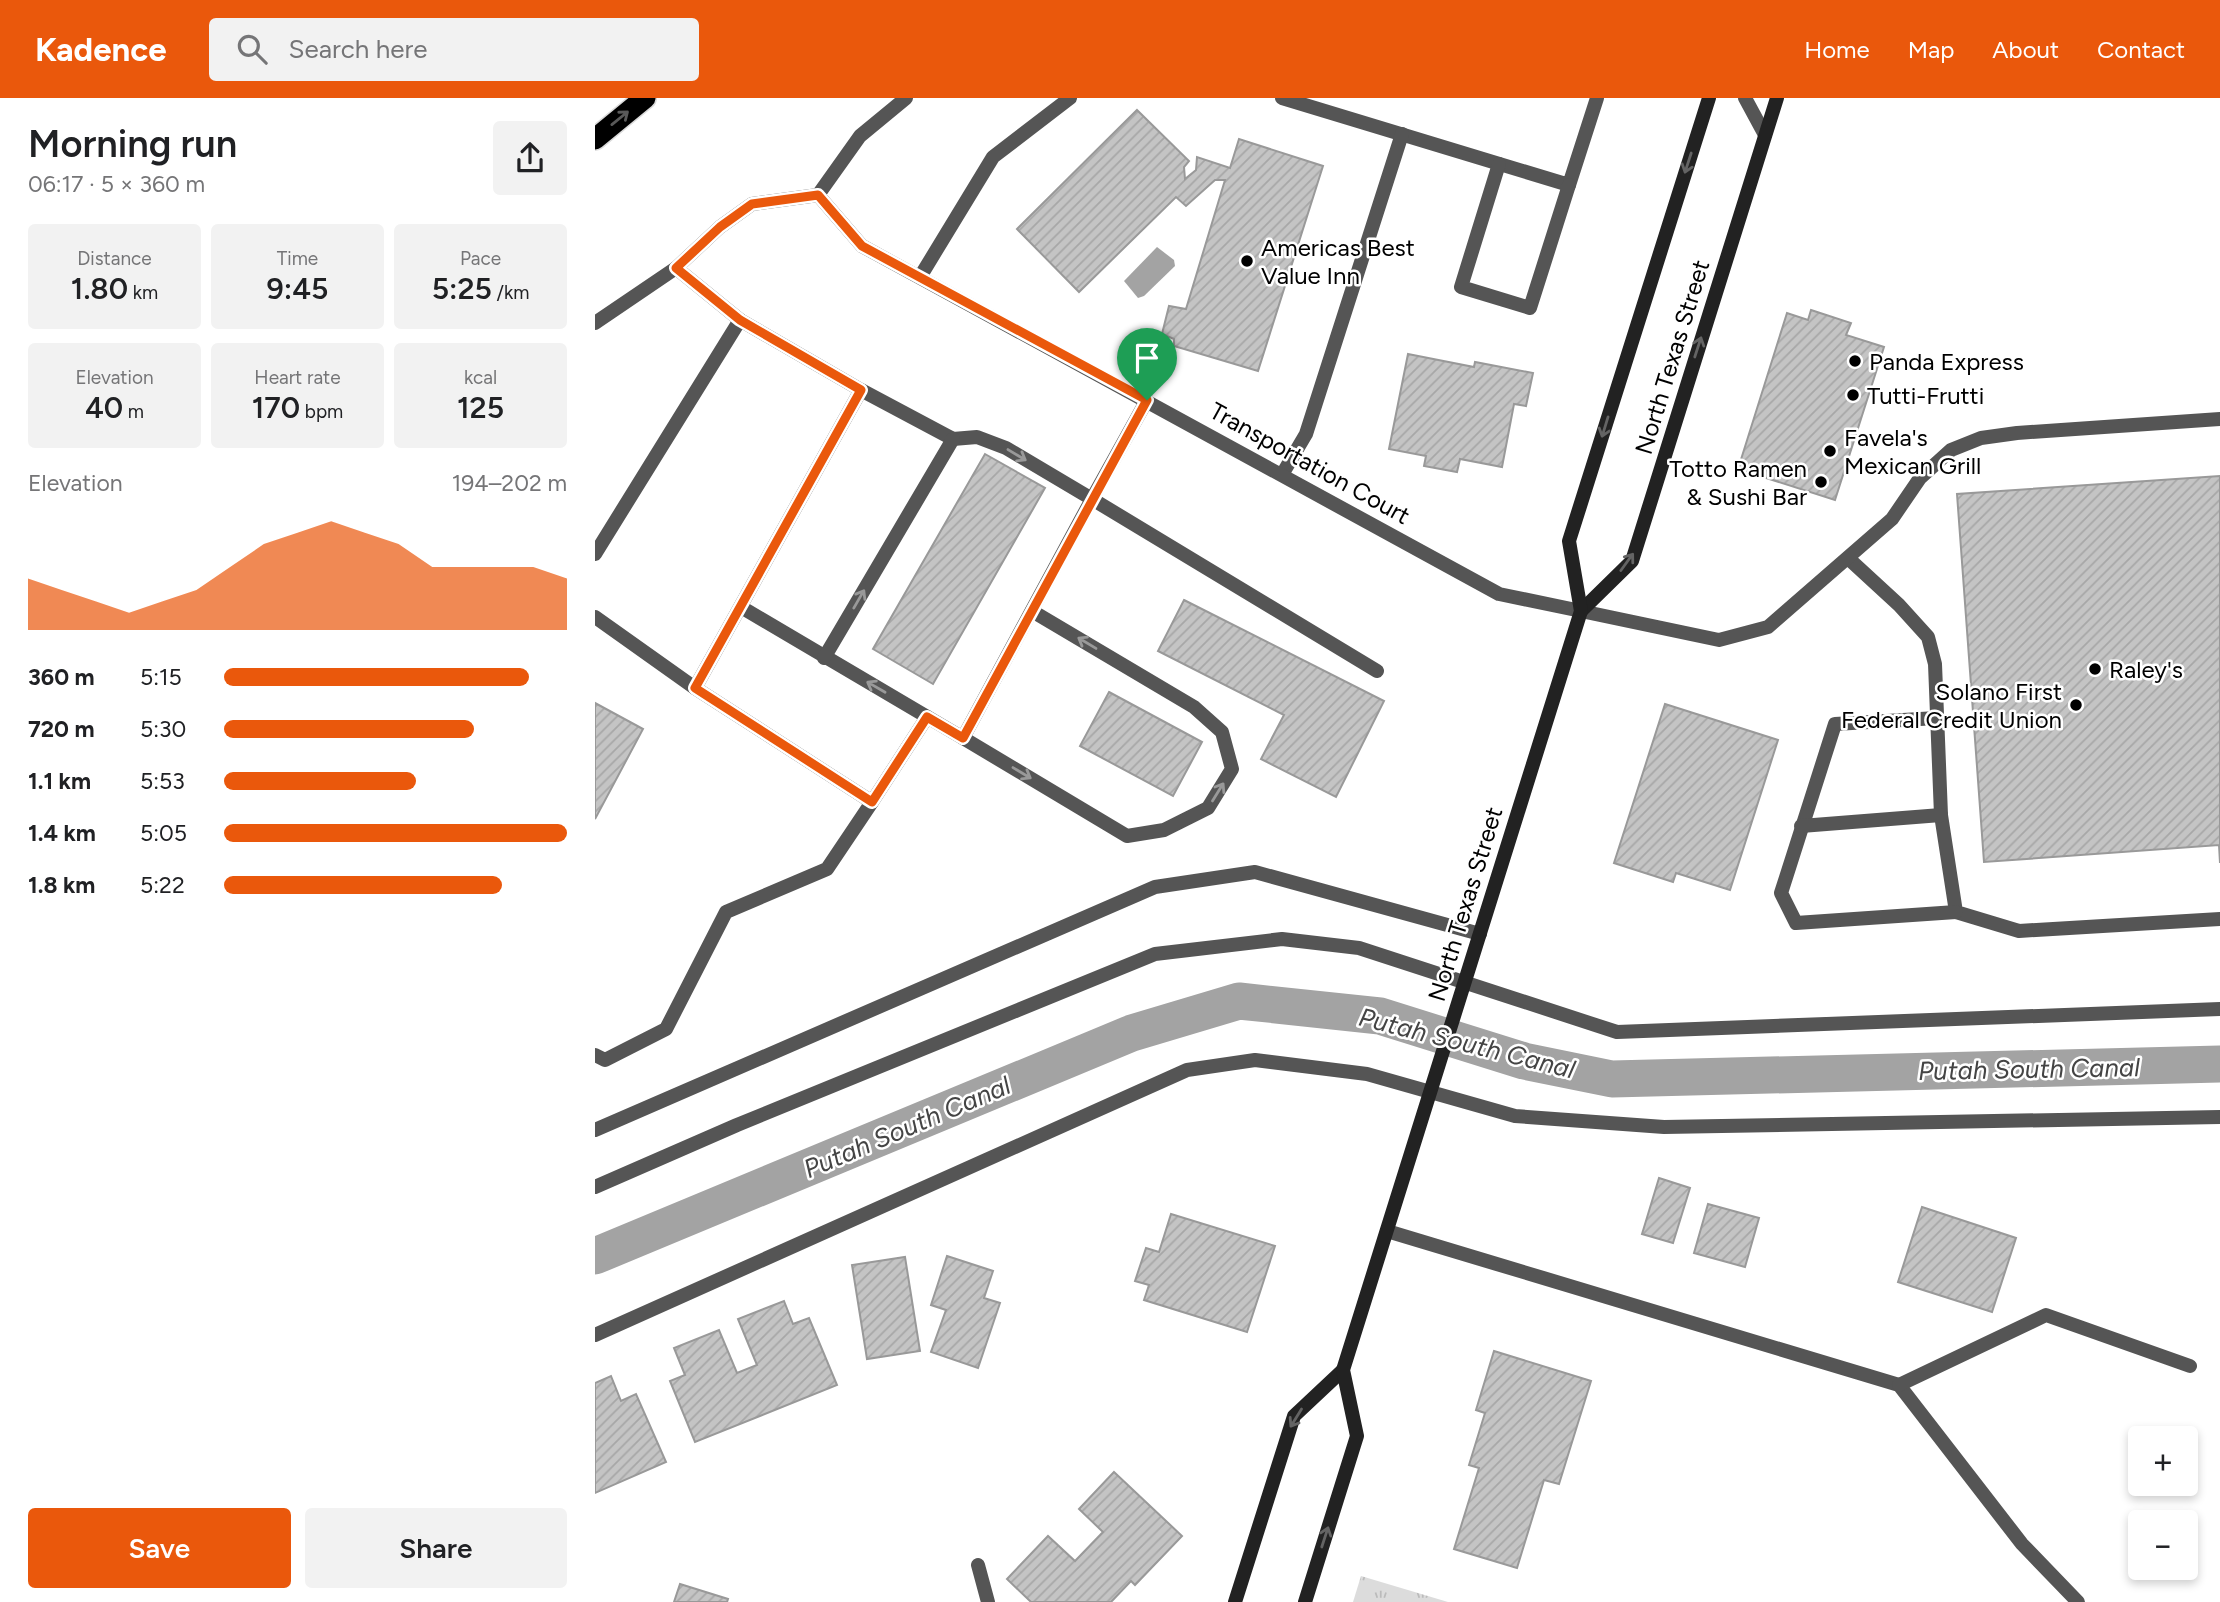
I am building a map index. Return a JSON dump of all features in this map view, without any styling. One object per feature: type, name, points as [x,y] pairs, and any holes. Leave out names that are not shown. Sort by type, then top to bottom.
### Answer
[{"type":"highway","points":[[595,139],[645,98]]},
{"type":"main road","name":"North Texas Street","points":[[1235,1602],[1294,1416],[1343,1370],[1387,1231],[1581,611],[1569,541],[1709,98]]},
{"type":"main road","name":"North Texas Street","points":[[1581,611],[1632,561],[1777,98]]},
{"type":"main road","name":"North Texas Street","points":[[1305,1602],[1357,1436],[1343,1370]]},
{"type":"street","points":[[595,323],[676,268],[720,227],[752,204],[818,195],[860,136],[907,98]]},
{"type":"street","points":[[919,277],[993,157],[1070,98]]},
{"type":"street","points":[[1282,98],[1569,185]]},
{"type":"street","points":[[1499,164],[1461,287],[1530,308],[1597,98]]},
{"type":"street","points":[[1745,98],[1765,135]]},
{"type":"street","points":[[1283,473],[1306,434],[1402,134]]},
{"type":"street","name":"Transportation Court","points":[[818,195],[862,246],[1283,473],[1499,594],[1719,640],[1767,626],[1849,559],[1892,519],[1931,467],[1951,450],[1981,438],[2220,419]]},
{"type":"street","points":[[676,268],[740,320],[861,390],[953,439],[977,438],[1006,448],[1377,671]]},
{"type":"street","points":[[595,554],[740,320]]},
{"type":"street","points":[[695,688],[861,390]]},
{"type":"street","points":[[963,738],[1147,400]]},
{"type":"street","points":[[824,658],[953,439]]},
{"type":"street","points":[[1849,559],[1899,604],[1928,637],[1935,664],[1941,815],[1956,912]]},
{"type":"street","points":[[741,607],[1127,836],[1164,830],[1208,808],[1232,769],[1222,732],[1194,707],[1032,611]]},
{"type":"street","points":[[595,617],[695,688],[872,802]]},
{"type":"street","points":[[595,1055],[605,1060],[666,1029],[726,912],[827,869],[927,717]]},
{"type":"street","points":[[1937,718],[1835,724],[1780,893],[1796,923],[1956,912],[2019,932],[2220,919]]},
{"type":"street","points":[[1801,827],[1941,815]]},
{"type":"street","points":[[595,1130],[1155,887],[1255,872],[1480,934]]},
{"type":"street","points":[[595,1187],[750,1119],[1155,954],[1282,939],[1359,948],[1465,981],[1559,1016],[1617,1032],[2220,1009]]},
{"type":"street","points":[[595,1335],[1187,1070],[1255,1060],[1367,1074],[1515,1116],[1664,1126],[2220,1117]]},
{"type":"street","points":[[1387,1231],[1899,1385],[2022,1544],[2078,1602]]},
{"type":"street","points":[[1899,1385],[2046,1315],[2190,1366]]},
{"type":"street","points":[[978,1565],[988,1602]]},
{"type":"green space","points":[[1361,1576],[1448,1602],[1353,1602]]},
{"type":"shaded area","points":[[1157,247],[1174,260],[1175,266],[1144,296],[1138,298],[1124,281]]},
{"type":"building","name":"Americas Best Value Inn","points":[[1137,110],[1189,161],[1184,167],[1185,179],[1196,170],[1197,157],[1230,168],[1239,139],[1323,166],[1258,371],[1174,346],[1174,339],[1162,334],[1169,306],[1186,309],[1225,180],[1215,180],[1186,206],[1176,197],[1079,292],[1017,229]]},
{"type":"building","points":[[1811,310],[1851,323],[1846,335],[1884,347],[1835,500],[1738,469],[1787,313],[1808,320]]},
{"type":"building","points":[[1408,354],[1474,367],[1475,362],[1533,373],[1526,406],[1514,404],[1502,467],[1460,459],[1457,472],[1424,466],[1426,456],[1389,449]]},
{"type":"building","points":[[985,454],[1045,488],[933,684],[873,649]]},
{"type":"building","name":"Raley's","points":[[2220,476],[2220,863],[2219,845],[1984,862],[1957,494]]},
{"type":"building","points":[[1184,600],[1384,701],[1336,797],[1261,759],[1284,715],[1158,651]]},
{"type":"building","points":[[1109,692],[1202,742],[1173,796],[1080,746]]},
{"type":"building","points":[[595,703],[643,729],[595,819]]},
{"type":"building","points":[[1665,704],[1778,740],[1730,890],[1676,873],[1673,882],[1614,863]]},
{"type":"building","points":[[1659,1178],[1690,1188],[1673,1243],[1642,1234]]},
{"type":"building","points":[[1708,1204],[1759,1218],[1745,1267],[1694,1253]]},
{"type":"building","points":[[1922,1207],[2016,1238],[1992,1312],[1898,1282]]},
{"type":"building","points":[[1171,1214],[1275,1246],[1247,1332],[1144,1300],[1149,1285],[1135,1281],[1146,1248],[1159,1252]]},
{"type":"building","points":[[947,1256],[993,1271],[984,1298],[1000,1303],[978,1368],[931,1352],[946,1310],[931,1305]]},
{"type":"building","points":[[905,1257],[920,1351],[867,1359],[852,1265]]},
{"type":"building","points":[[784,1301],[793,1324],[809,1318],[837,1385],[695,1442],[670,1381],[685,1375],[674,1348],[719,1330],[737,1373],[757,1365],[738,1319]]},
{"type":"building","points":[[1494,1351],[1591,1381],[1559,1484],[1544,1480],[1517,1568],[1454,1549],[1479,1468],[1469,1465],[1485,1413],[1476,1410]]},
{"type":"building","points":[[611,1376],[621,1401],[636,1394],[666,1462],[595,1493],[595,1383]]},
{"type":"building","points":[[1114,1472],[1182,1536],[1135,1585],[1131,1581],[1111,1602],[1031,1602],[1007,1579],[1048,1536],[1075,1561],[1103,1532],[1079,1509]]},
{"type":"building","points":[[680,1584],[728,1599],[727,1602],[674,1602]]},
{"type":"waterway","name":"Putah South Canal","points":[[595,1256],[1132,1033],[1239,1001],[1380,1016],[1524,1061],[1612,1079],[2220,1064]]},
{"type":"place","name":"Americas Best Value Inn","points":[[1247,261]]},
{"type":"place","name":"Panda Express","points":[[1855,361]]},
{"type":"place","name":"Tutti-Frutti","points":[[1853,395]]},
{"type":"place","name":"Favela's Mexican Grill","points":[[1830,451]]},
{"type":"place","name":"Totto Ramen & Sushi Bar","points":[[1821,482]]},
{"type":"place","name":"Raley's","points":[[2095,669]]},
{"type":"place","name":"Solano First Federal Credit Union","points":[[2076,705]]},
{"type":"route","points":[[818,195],[862,246],[1147,400],[963,738],[927,717],[872,802],[695,688],[861,390],[740,320],[676,268],[720,227],[752,204],[818,195]]}]
